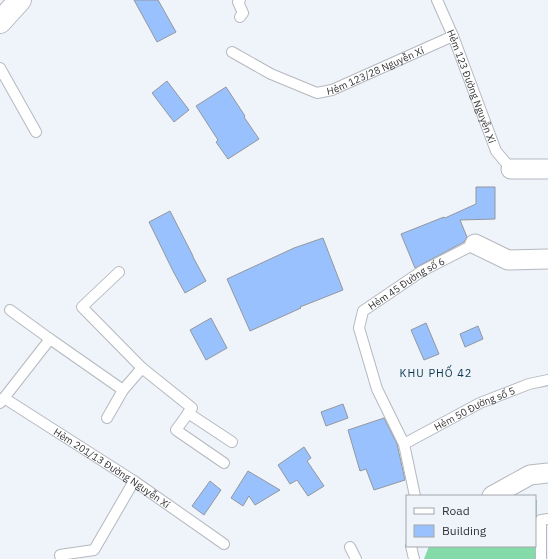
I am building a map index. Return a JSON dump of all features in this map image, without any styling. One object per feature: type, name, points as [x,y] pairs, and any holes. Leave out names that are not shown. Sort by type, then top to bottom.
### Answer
[{"type":"main road","points":[[0,22],[20,0]]},
{"type":"street","points":[[511,169],[548,169]]},
{"type":"street","points":[[475,244],[508,260],[548,259]]},
{"type":"street","points":[[494,495],[530,475],[548,473]]},
{"type":"lane","points":[[240,0],[238,2],[243,13],[240,17]]},
{"type":"lane","name":"Hẻm 123 Đường Nguyễn Xí","points":[[437,0],[453,36],[496,151],[511,169]]},
{"type":"lane","name":"Hẻm 123/28 Nguyễn Xí","points":[[232,52],[271,74],[317,93],[332,90],[453,36]]},
{"type":"lane","points":[[0,68],[36,132]]},
{"type":"lane","name":"Hẻm 45 Đường số 6","points":[[415,495],[404,444],[377,389],[359,328],[362,311],[422,271],[475,244]]},
{"type":"lane","points":[[119,272],[82,307],[142,368],[192,408],[176,430],[224,462]]},
{"type":"lane","points":[[10,310],[50,340],[123,390]]},
{"type":"lane","points":[[2,400],[50,340]]},
{"type":"lane","points":[[107,418],[123,390],[142,368]]},
{"type":"lane","name":"Hẻm 50 Đường số 5","points":[[404,444],[480,403],[529,384],[548,380]]},
{"type":"lane","name":"Hẻm 201/13 Đường Nguyễn Xí","points":[[2,400],[134,481],[224,544]]},
{"type":"lane","points":[[188,413],[232,442]]},
{"type":"lane","points":[[60,557],[94,550],[134,481]]},
{"type":"lane","points":[[541,559],[541,520],[548,520]]},
{"type":"lane","points":[[411,547],[414,559]]},
{"type":"lane","points":[[350,548],[356,559]]},
{"type":"green space","points":[[537,500],[536,559],[424,559],[429,547],[536,547]]},
{"type":"building","points":[[134,0],[158,0],[176,32],[157,42]]},
{"type":"building","points":[[167,81],[189,110],[174,122],[152,93]]},
{"type":"building","points":[[226,87],[259,139],[228,159],[216,142],[218,140],[196,106]]},
{"type":"building","points":[[476,187],[495,187],[495,219],[460,220],[467,237],[464,242],[415,268],[401,234],[444,217],[445,218],[476,204]]},
{"type":"building","points":[[170,211],[206,281],[185,293],[149,222]]},
{"type":"building","points":[[323,238],[343,290],[300,307],[301,308],[250,331],[227,279],[294,248]]},
{"type":"building","points":[[211,318],[227,348],[206,360],[190,330]]},
{"type":"building","points":[[426,323],[439,354],[424,360],[411,330]]},
{"type":"building","points":[[478,326],[483,339],[465,347],[460,334]]},
{"type":"building","points":[[343,404],[348,418],[326,426],[321,412]]},
{"type":"building","points":[[384,418],[397,444],[405,480],[374,490],[366,469],[360,471],[348,430]]},
{"type":"building","points":[[304,447],[311,458],[307,461],[324,486],[308,496],[297,480],[290,484],[278,465]]},
{"type":"building","points":[[248,471],[280,490],[255,505],[249,496],[243,506],[231,498]]},
{"type":"building","points":[[210,481],[221,490],[204,515],[192,506]]},
{"type":"district","name":"KHU PHỐ 42","points":[[436,373]]}]
